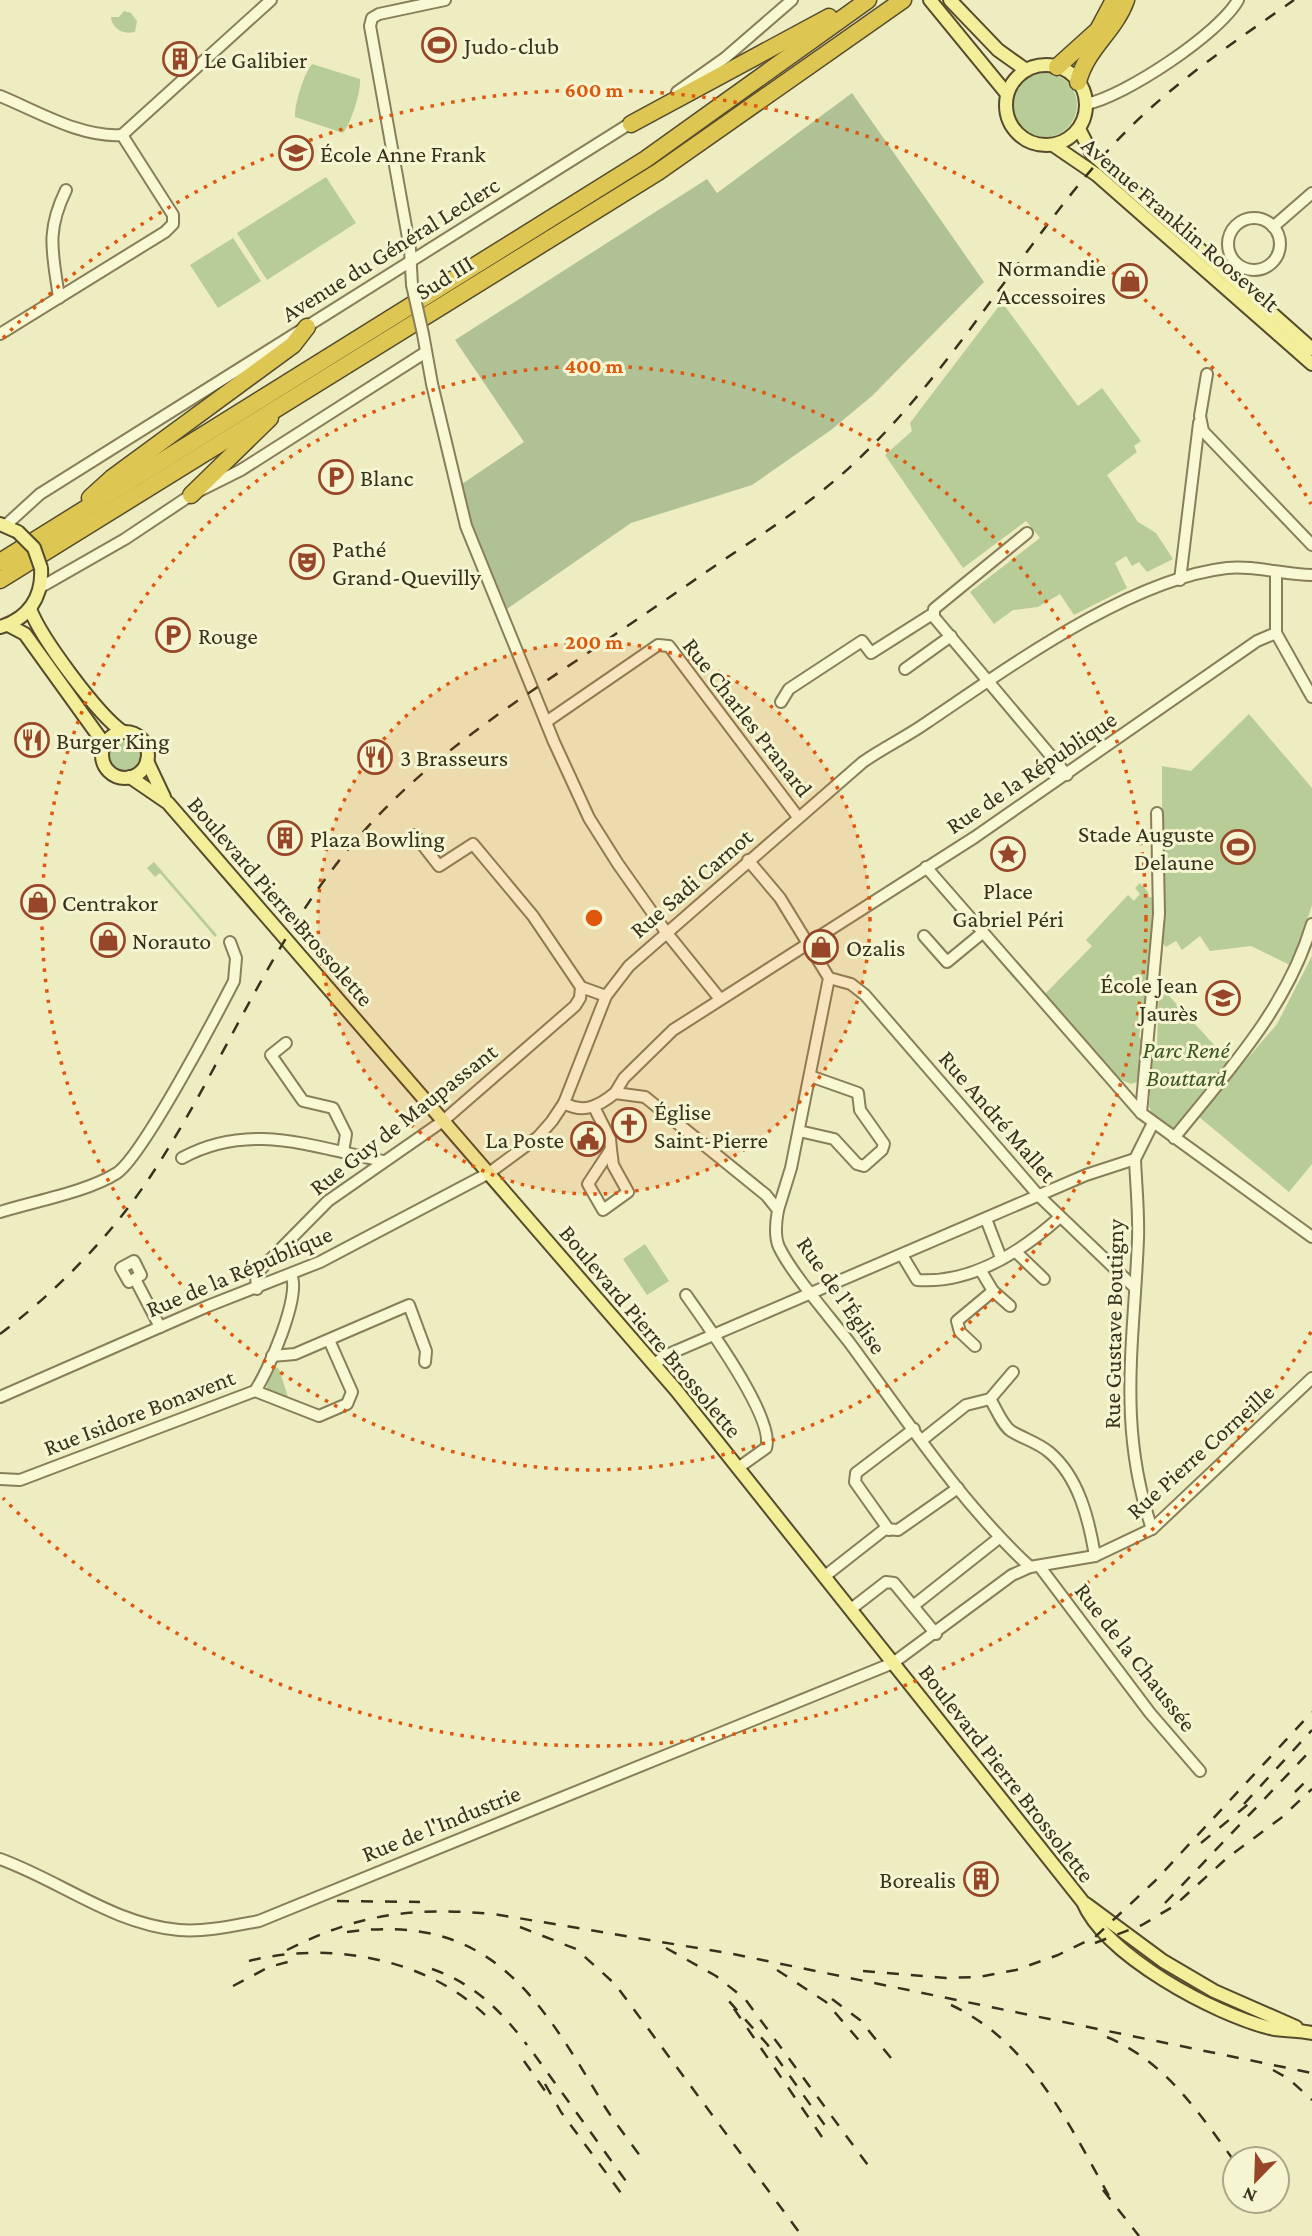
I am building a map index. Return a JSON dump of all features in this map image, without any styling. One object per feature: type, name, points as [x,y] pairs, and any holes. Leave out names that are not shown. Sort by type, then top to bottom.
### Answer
[{"type":"highway","points":[[631,124],[862,0]]},
{"type":"highway","name":"Sud III","points":[[0,562],[646,159],[868,0]]},
{"type":"highway","points":[[1057,67],[1098,30],[1114,0]]},
{"type":"highway","points":[[1078,82],[1086,58],[1119,15],[1126,0]]},
{"type":"highway","name":"Sud III","points":[[0,580],[286,400],[658,172],[900,2]]},
{"type":"highway","points":[[59,526],[112,478],[293,345],[307,327]]},
{"type":"highway","points":[[191,495],[286,400]]},
{"type":"main road","points":[[930,0],[1007,94]]},
{"type":"main road","points":[[950,0],[998,50],[1026,70]]},
{"type":"main road","points":[[1041,65],[1057,67],[1078,82],[1086,104],[1079,129],[1065,141],[1053,145],[1029,142],[1016,132],[1008,118],[1007,94],[1014,80],[1026,70],[1041,65]]},
{"type":"main road","name":"Avenue Franklin Roosevelt","points":[[1079,129],[1092,154],[1312,349]]},
{"type":"main road","name":"Avenue Franklin Roosevelt","points":[[1053,145],[1097,175],[1312,364]]},
{"type":"main road","points":[[3,525],[18,532],[34,548],[41,568],[41,587],[30,609],[4,626]]},
{"type":"main road","points":[[30,609],[37,625],[98,708],[123,732],[136,735],[147,748],[147,761],[141,771],[130,777],[116,775],[108,769],[103,760],[104,745],[110,738],[123,732]]},
{"type":"main road","points":[[4,626],[25,634],[104,745]]},
{"type":"main road","name":"Boulevard Pierre Brossolette","points":[[147,761],[168,803],[654,1364],[1083,1902],[1089,1915],[1154,1972],[1215,2009],[1272,2028],[1308,2032]]},
{"type":"main road","name":"Boulevard Pierre Brossolette","points":[[130,777],[168,803]]},
{"type":"main road","name":"Boulevard Pierre Brossolette","points":[[1083,1902],[1163,1961],[1214,1990],[1308,2032]]},
{"type":"main road","points":[[1154,1972],[1163,1961]]},
{"type":"street","points":[[0,96],[85,131],[104,136],[122,135],[271,0]]},
{"type":"street","points":[[445,0],[379,14],[372,18],[370,26],[410,249],[412,285],[466,526],[546,722],[589,818],[666,932],[720,999]]},
{"type":"street","name":"Avenue du Général Leclerc","points":[[3,525],[40,494],[631,124],[725,58],[792,0]]},
{"type":"street","points":[[1086,104],[1126,91],[1221,22],[1238,0]]},
{"type":"street","points":[[0,334],[166,232],[173,224],[173,215],[122,135]]},
{"type":"street","points":[[59,298],[51,235],[53,215],[66,190]]},
{"type":"street","points":[[1273,227],[1312,193]]},
{"type":"street","points":[[1251,218],[1259,218],[1273,227],[1280,242],[1275,259],[1261,269],[1252,270],[1237,263],[1228,249],[1228,240],[1236,225],[1251,218]]},
{"type":"street","points":[[41,587],[125,539],[191,495],[241,470],[426,352]]},
{"type":"street","points":[[1180,580],[1207,374]]},
{"type":"street","points":[[1200,416],[1203,431],[1211,442],[1312,545]]},
{"type":"street","points":[[781,702],[789,689],[862,641],[871,653],[934,613],[946,597],[1027,533]]},
{"type":"street","name":"Rue Sadi Carnot","points":[[489,1173],[538,1137],[564,1103],[606,996],[629,966],[863,762],[897,743],[1060,635],[1141,594],[1180,580],[1230,568],[1312,575]]},
{"type":"street","points":[[1276,573],[1276,633],[1312,697]]},
{"type":"street","points":[[934,613],[1068,775]]},
{"type":"street","name":"Rue de la République","points":[[615,1093],[624,1078],[673,1030],[1068,775],[1257,641],[1276,633]]},
{"type":"street","points":[[905,669],[951,636]]},
{"type":"street","name":"Rue Charles Pranard","points":[[546,722],[664,644],[669,646],[798,817]]},
{"type":"street","points":[[1141,1113],[1159,914],[1157,813]]},
{"type":"street","points":[[415,835],[439,866],[473,844],[533,916],[581,987],[606,996]]},
{"type":"street","points":[[748,860],[780,898],[829,978]]},
{"type":"street","points":[[926,867],[981,934],[1141,1113],[1312,1237]]},
{"type":"street","points":[[1174,1138],[1274,1011],[1303,957],[1312,924]]},
{"type":"street","points":[[924,936],[947,962],[981,934]]},
{"type":"street","points":[[0,1212],[99,1182],[119,1171],[134,1153],[199,1044],[236,974],[236,958],[230,942]]},
{"type":"street","name":"Rue de l'Église","points":[[829,978],[799,1131],[778,1210],[778,1246],[958,1488],[999,1538],[1035,1567]]},
{"type":"street","name":"Rue André Mallet","points":[[829,978],[851,984],[865,995],[1039,1196],[1134,1286]]},
{"type":"street","name":"Rue Guy de Maupassant","points":[[257,1289],[256,1274],[328,1201],[443,1121],[575,1006],[580,998],[581,987]]},
{"type":"street","points":[[286,1043],[271,1055],[303,1101],[332,1108],[346,1135],[343,1152]]},
{"type":"street","points":[[799,1131],[834,1139],[857,1164],[864,1166],[882,1150],[884,1144],[860,1107],[858,1093],[810,1076]]},
{"type":"street","points":[[564,1103],[576,1109],[594,1107],[615,1093],[645,1097],[766,1195],[778,1210]]},
{"type":"street","points":[[594,1107],[610,1139],[613,1165],[628,1192],[603,1210],[588,1184],[611,1149]]},
{"type":"street","points":[[654,1364],[1116,1163],[1135,1158],[1153,1123]]},
{"type":"street","points":[[182,1158],[206,1144],[257,1137],[285,1140],[383,1161]]},
{"type":"street","name":"Rue Gustave Boutigny","points":[[1135,1158],[1138,1237],[1129,1408],[1132,1456],[1140,1494],[1152,1529]]},
{"type":"street","name":"Rue de la République","points":[[0,1397],[160,1327],[291,1275],[375,1235],[489,1173]]},
{"type":"street","points":[[902,1255],[917,1280],[938,1282],[981,1271],[1001,1258],[1017,1253],[1060,1217]]},
{"type":"street","points":[[986,1219],[1001,1258]]},
{"type":"street","points":[[1017,1253],[1044,1279]]},
{"type":"street","points":[[981,1271],[993,1291],[1010,1306]]},
{"type":"street","name":"Rue Isidore Bonavent","points":[[0,1479],[20,1480],[255,1391],[272,1356],[293,1298],[295,1282],[291,1275]]},
{"type":"street","points":[[135,1279],[160,1327]]},
{"type":"street","points":[[975,1346],[960,1332],[957,1321],[993,1291]]},
{"type":"street","points":[[686,1295],[748,1388],[768,1439],[766,1448],[738,1468]]},
{"type":"street","points":[[272,1356],[295,1354],[408,1306],[426,1351],[425,1362]]},
{"type":"street","points":[[255,1391],[319,1416],[347,1404],[352,1392],[329,1340]]},
{"type":"street","points":[[922,1440],[966,1405],[990,1399],[1013,1372]]},
{"type":"street","name":"Rue Pierre Corneille","points":[[893,1663],[936,1634],[1012,1575],[1035,1567],[1095,1556],[1152,1529],[1312,1378]]},
{"type":"street","points":[[990,1399],[1008,1430],[1034,1441],[1052,1454],[1067,1473],[1086,1513],[1095,1556]]},
{"type":"street","points":[[889,1530],[855,1482],[856,1473],[914,1429]]},
{"type":"street","points":[[825,1576],[884,1529],[898,1530],[958,1488]]},
{"type":"street","points":[[913,1606],[999,1538]]},
{"type":"street","name":"Rue de la Chaussée","points":[[1035,1567],[1150,1713],[1200,1771]]},
{"type":"street","points":[[851,1609],[886,1582],[894,1583],[936,1634]]},
{"type":"street","name":"Rue de l'Industrie","points":[[0,1859],[25,1868],[104,1909],[141,1923],[180,1930],[204,1930],[259,1921],[893,1663]]},
{"type":"green space","points":[[124,11],[131,13],[137,21],[135,32],[123,32],[114,25],[111,17],[119,17]]},
{"type":"green space","points":[[312,64],[360,79],[355,107],[343,133],[295,117],[300,89]]},
{"type":"green space","points":[[1039,73],[1051,73],[1068,82],[1075,93],[1075,117],[1068,128],[1051,137],[1039,137],[1027,132],[1018,123],[1013,111],[1013,99],[1018,87],[1027,78]]},
{"type":"green space","points":[[852,93],[984,282],[872,396],[831,430],[752,485],[631,523],[507,609],[471,521],[462,484],[524,442],[455,340],[707,179],[717,193]]},
{"type":"green space","points":[[326,177],[356,223],[267,280],[237,233]]},
{"type":"green space","points":[[233,238],[261,281],[218,308],[190,265]]},
{"type":"green space","points":[[1002,302],[1078,406],[1102,388],[1141,441],[1134,446],[1137,452],[1107,475],[1138,522],[1156,533],[1173,559],[1147,572],[1139,562],[1132,566],[1126,556],[1115,563],[1127,588],[1074,615],[1060,594],[1038,607],[1013,610],[994,624],[970,592],[1040,538],[1026,521],[963,568],[885,455],[912,431],[910,423]]},
{"type":"green space","name":"Stade Auguste Delaune","points":[[1249,714],[1312,788],[1312,905],[1292,966],[1251,946],[1210,951],[1200,936],[1182,950],[1176,941],[1166,947],[1162,942],[1162,766],[1191,771]]},
{"type":"green space","points":[[124,739],[135,744],[140,755],[135,766],[124,771],[113,766],[108,755],[113,744]]},
{"type":"green space","points":[[154,862],[217,935],[215,937],[160,873],[155,877],[147,868]]},
{"type":"green space","points":[[1140,883],[1149,897],[1153,898],[1146,1009],[1142,1011],[1139,1037],[1143,1040],[1140,1081],[1131,1084],[1117,1078],[1044,995],[1092,946],[1086,940],[1128,895],[1134,901],[1140,894],[1135,888]]},
{"type":"green space","points":[[1312,956],[1312,1164],[1289,1192],[1198,1116],[1277,1024]]},
{"type":"green space","name":"Parc René Bouttard","points":[[1159,985],[1229,1061],[1173,1129],[1152,1114],[1149,1106],[1153,1049],[1157,1047]]},
{"type":"green space","points":[[645,1244],[669,1281],[647,1295],[623,1259]]},
{"type":"green space","points":[[276,1367],[289,1400],[266,1390],[272,1368]]},
{"type":"railway","points":[[0,1334],[62,1281],[118,1221],[176,1135],[298,919],[326,878],[379,814],[428,769],[479,728],[784,519],[840,476],[913,402],[1071,195],[1125,132],[1194,72],[1294,0]]},
{"type":"railway","points":[[863,1971],[946,1978],[979,1977],[1016,1970],[1058,1955],[1095,1937],[1155,1881],[1312,1712]]},
{"type":"railway","points":[[1244,1804],[1312,1730]]},
{"type":"railway","points":[[1165,1903],[1312,1749]]},
{"type":"railway","points":[[1295,1792],[1312,1775]]},
{"type":"railway","points":[[1095,1943],[1142,1925],[1174,1906],[1227,1858],[1281,1818],[1312,1789]]},
{"type":"railway","points":[[1201,1843],[1252,1801]]},
{"type":"railway","points":[[337,1901],[420,1902]]},
{"type":"railway","points":[[287,1950],[339,1928],[388,1916],[438,1911],[494,1914],[733,1954],[1312,2073]]},
{"type":"railway","points":[[520,1927],[576,1949],[615,1984],[802,2236]]},
{"type":"railway","points":[[347,1932],[395,1929],[436,1935],[471,1948],[501,1967],[528,1993],[552,2023],[645,2163]]},
{"type":"railway","points":[[666,1948],[716,1976],[745,1999],[870,2168]]},
{"type":"railway","points":[[249,1961],[313,1953],[380,1960],[442,1983],[469,2001],[493,2023]]},
{"type":"railway","points":[[233,1986],[269,1967],[291,1961]]},
{"type":"railway","points":[[432,1969],[461,1982],[486,2000],[527,2045]]},
{"type":"railway","points":[[777,1970],[826,2002],[863,2045]]},
{"type":"railway","points":[[832,1999],[860,2020],[891,2058]]},
{"type":"railway","points":[[822,2137],[728,2000],[767,2044],[829,2131]]},
{"type":"railway","points":[[951,2005],[979,2021],[1003,2040],[1045,2087],[1109,2196]]},
{"type":"railway","points":[[1107,2037],[1128,2047],[1164,2074],[1194,2107],[1222,2145]]},
{"type":"railway","points":[[534,2054],[631,2188]]},
{"type":"railway","points":[[524,2061],[548,2095]]},
{"type":"railway","points":[[1273,2070],[1289,2079],[1312,2100]]},
{"type":"railway","points":[[545,2084],[561,2112],[621,2193]]},
{"type":"railway","points":[[1103,2190],[1139,2236]]},
{"type":"place","name":"Judo-club","points":[[439,45]]},
{"type":"place","name":"Le Galibier","points":[[180,59]]},
{"type":"place","name":"École Anne Frank","points":[[296,153]]},
{"type":"place","name":"Normandie Accessoires","points":[[1130,281]]},
{"type":"place","name":"Blanc","points":[[336,477]]},
{"type":"place","name":"Pathé Grand-Quevilly","points":[[307,562]]},
{"type":"place","name":"Rouge","points":[[173,635]]},
{"type":"place","name":"Burger King","points":[[32,740]]},
{"type":"place","name":"3 Brasseurs","points":[[375,757]]},
{"type":"place","name":"Plaza Bowling","points":[[285,838]]},
{"type":"place","name":"Stade Auguste Delaune","points":[[1238,847]]},
{"type":"place","name":"Place Gabriel Péri","points":[[1008,854]]},
{"type":"place","name":"Centrakor","points":[[38,902]]},
{"type":"place","name":"Norauto","points":[[108,940]]},
{"type":"place","name":"Ozalis","points":[[821,947]]},
{"type":"place","name":"École Jean Jaurès","points":[[1223,998]]},
{"type":"place","name":"Église Saint-Pierre","points":[[629,1125]]},
{"type":"place","name":"La Poste","points":[[588,1139]]},
{"type":"place","name":"Borealis","points":[[981,1879]]}]
